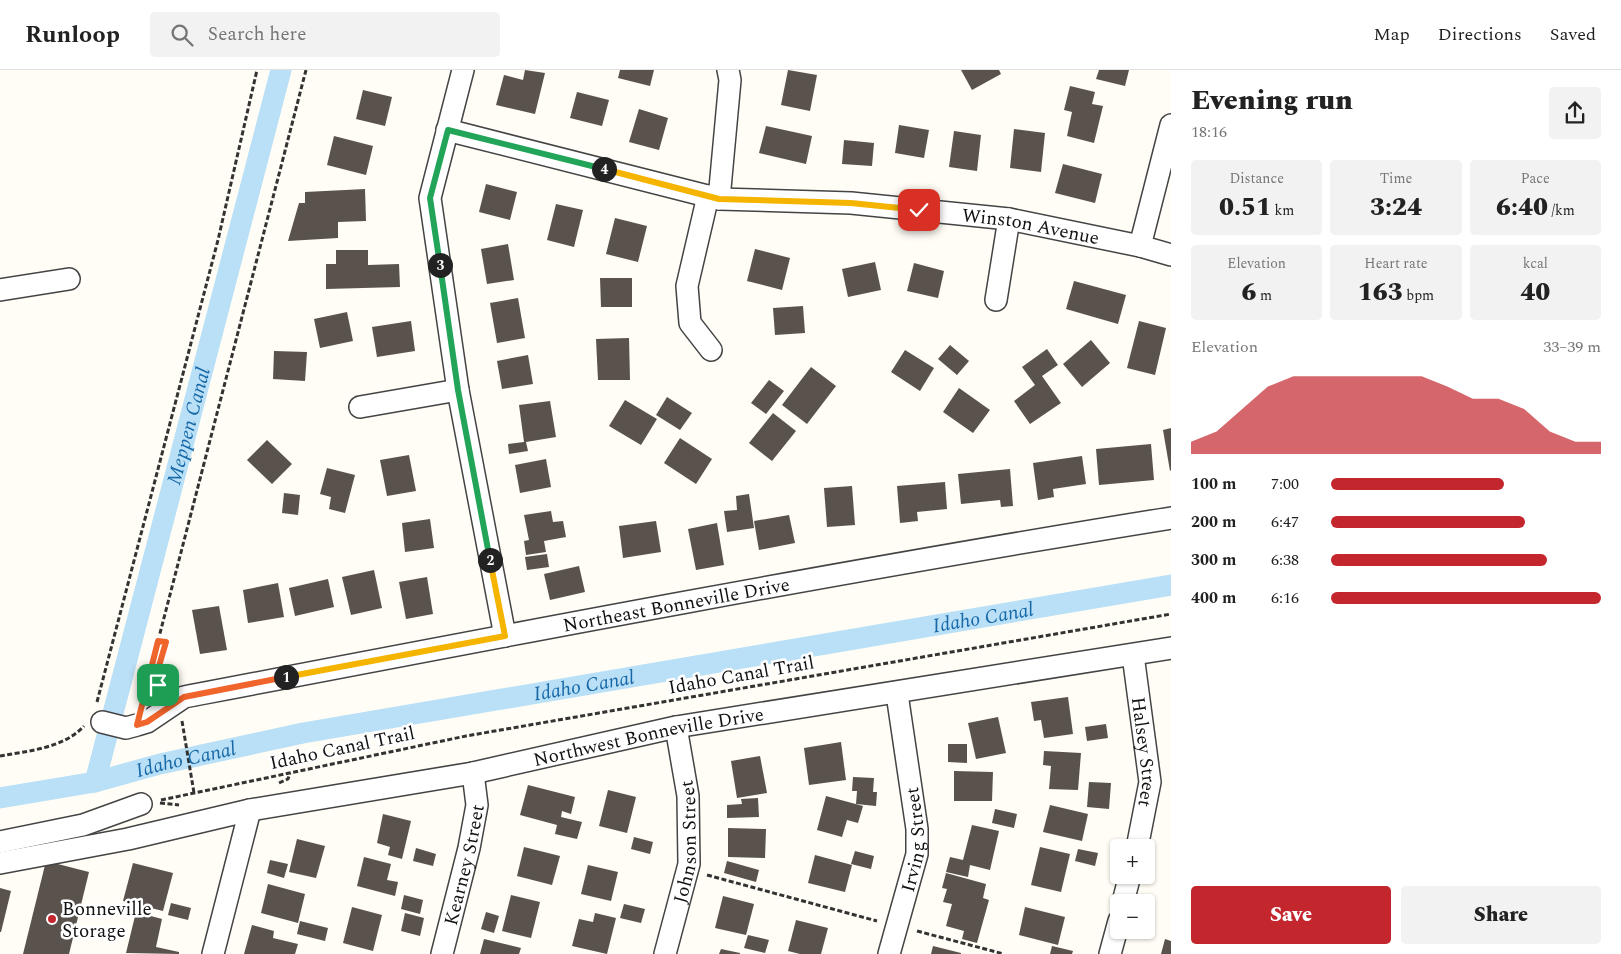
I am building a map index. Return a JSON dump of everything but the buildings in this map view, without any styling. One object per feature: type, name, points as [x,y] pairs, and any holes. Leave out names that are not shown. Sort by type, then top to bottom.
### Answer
[{"type":"street","points":[[463,70],[430,198],[458,390],[505,636]]},
{"type":"street","points":[[711,350],[690,323],[687,286],[713,197],[730,80],[728,70]]},
{"type":"street","points":[[1140,246],[1171,125]]},
{"type":"street","name":"Winston Avenue","points":[[448,130],[713,197],[851,203],[1009,220],[1140,246],[1171,255]]},
{"type":"street","points":[[996,300],[1009,220]]},
{"type":"street","points":[[0,290],[69,279]]},
{"type":"street","points":[[360,406],[458,390]]},
{"type":"street","name":"Northeast Bonneville Drive","points":[[132,726],[147,722],[184,697],[505,636],[1039,539],[1171,518]]},
{"type":"street","name":"Northwest Bonneville Drive","points":[[0,863],[128,839],[250,810],[473,773],[676,728],[897,694],[1171,648]]},
{"type":"street","name":"Halsey Street","points":[[1132,655],[1150,782],[1140,839]]},
{"type":"street","name":"Irving Street","points":[[889,954],[917,854],[918,828],[897,694]]},
{"type":"street","points":[[96,717],[132,726]]},
{"type":"street","name":"Johnson Street","points":[[666,954],[689,864],[688,796],[676,728]]},
{"type":"street","name":"Kearney Street","points":[[442,954],[469,848],[477,804],[473,773]]},
{"type":"street","points":[[0,842],[83,825],[141,804]]},
{"type":"street","points":[[213,954],[250,810]]},
{"type":"street","points":[[1110,954],[1114,939]]},
{"type":"path","points":[[0,756],[58,743],[78,733],[96,717],[218,240],[257,70]]},
{"type":"path","points":[[132,726],[158,641],[306,70]]},
{"type":"path","name":"Idaho Canal Trail","points":[[141,804],[466,736],[1171,614]]},
{"type":"path","points":[[158,641],[166,642],[154,683],[158,685]]},
{"type":"path","points":[[184,731],[194,793]]},
{"type":"path","points":[[702,874],[880,922]]},
{"type":"path","points":[[910,930],[1004,954]]},
{"type":"waterway","name":"Meppen Canal","points":[[95,782],[281,70]]},
{"type":"waterway","name":"Idaho Canal","points":[[0,798],[95,782],[160,764],[303,733],[1171,585]]},
{"type":"place","name":"Bonneville Storage","points":[[52,919]]},
{"type":"route","points":[[158,685],[154,683],[166,642],[158,641],[137,725],[147,722],[184,697],[505,636],[458,390],[430,198],[441,150],[448,130],[719,199],[851,203],[919,210]]}]
